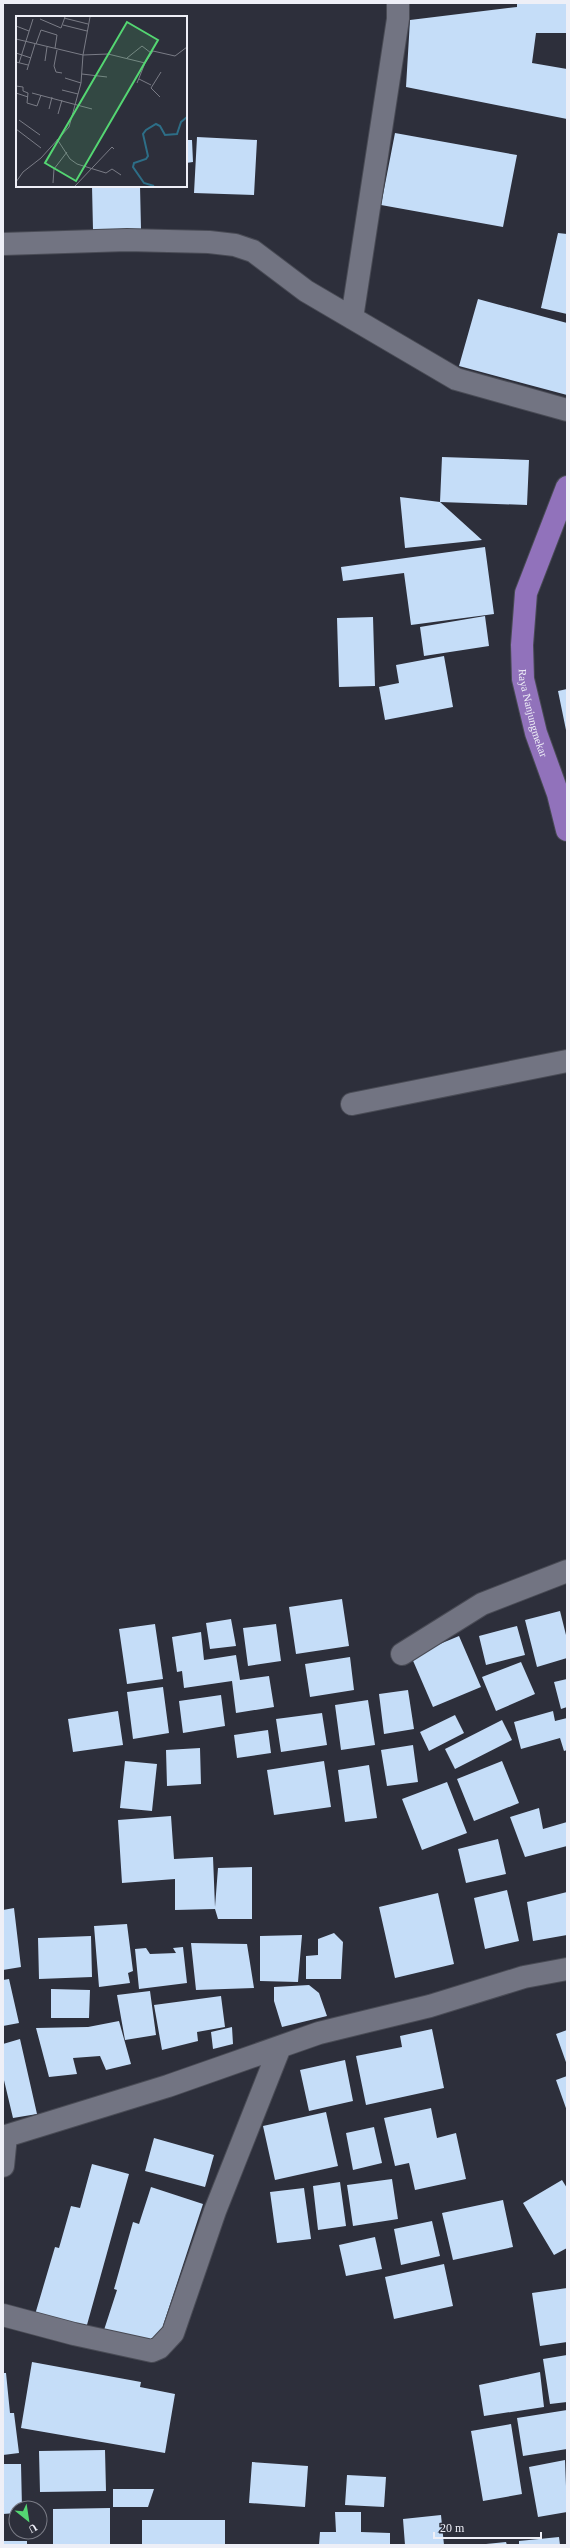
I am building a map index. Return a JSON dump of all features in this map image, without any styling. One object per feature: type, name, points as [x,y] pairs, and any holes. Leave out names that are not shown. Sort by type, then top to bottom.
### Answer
[{"type":"main road","name":"Raya Nanjungmekar","points":[[567,487],[526,593],[522,645],[523,679],[536,733],[558,794],[567,830]]},
{"type":"street","points":[[352,318],[397,27],[398,3]]},
{"type":"street","points":[[3,244],[127,240],[209,242],[235,245],[253,251],[306,291],[456,378],[567,410]]},
{"type":"street","points":[[352,1104],[567,1061]]},
{"type":"street","points":[[402,1654],[482,1604],[567,1571]]},
{"type":"street","points":[[3,2166],[5,2127],[168,2086],[319,2033],[430,2006],[524,1977],[567,1969]]},
{"type":"street","points":[[3,2315],[74,2334],[152,2350],[166,2342],[173,2333],[215,2211],[280,2047]]},
{"type":"building","points":[[517,3],[567,3],[567,33],[536,33],[532,63],[567,69],[567,119],[406,87],[410,20],[517,7]]},
{"type":"building","points":[[395,133],[517,155],[503,227],[381,205]]},
{"type":"building","points":[[197,137],[257,140],[254,195],[194,193]]},
{"type":"building","points":[[187,140],[192,140],[193,162],[187,163]]},
{"type":"building","points":[[92,187],[140,187],[141,229],[93,230]]},
{"type":"building","points":[[558,233],[567,234],[567,314],[541,308]]},
{"type":"building","points":[[478,299],[567,323],[567,395],[459,366]]},
{"type":"building","points":[[442,457],[529,460],[527,505],[440,502]]},
{"type":"building","points":[[400,497],[440,502],[482,540],[405,548]]},
{"type":"building","points":[[485,547],[494,614],[411,625],[404,573],[343,581],[341,567]]},
{"type":"building","points":[[485,616],[489,646],[424,656],[420,627]]},
{"type":"building","points":[[373,617],[375,686],[339,687],[337,618]]},
{"type":"building","points":[[444,656],[453,707],[385,720],[379,687],[399,683],[396,665]]},
{"type":"building","points":[[567,689],[567,730],[566,730],[558,691]]},
{"type":"building","points":[[342,1599],[349,1646],[296,1654],[289,1607]]},
{"type":"building","points":[[560,1611],[567,1639],[567,1658],[537,1667],[525,1620]]},
{"type":"building","points":[[231,1619],[236,1646],[210,1649],[206,1623]]},
{"type":"building","points":[[155,1624],[163,1679],[127,1684],[119,1629]]},
{"type":"building","points":[[276,1624],[281,1661],[248,1666],[243,1628]]},
{"type":"building","points":[[517,1626],[525,1655],[486,1665],[479,1636]]},
{"type":"building","points":[[201,1632],[204,1660],[236,1655],[240,1680],[269,1676],[274,1707],[236,1713],[232,1681],[184,1688],[182,1671],[177,1672],[172,1637]]},
{"type":"building","points":[[459,1636],[481,1687],[433,1707],[411,1656]]},
{"type":"building","points":[[350,1657],[354,1690],[310,1697],[305,1664]]},
{"type":"building","points":[[521,1662],[535,1694],[496,1711],[482,1677]]},
{"type":"building","points":[[567,1679],[567,1707],[561,1709],[554,1682]]},
{"type":"building","points":[[163,1687],[169,1733],[133,1739],[127,1692]]},
{"type":"building","points":[[408,1690],[414,1729],[384,1734],[379,1694]]},
{"type":"building","points":[[221,1695],[225,1726],[183,1733],[179,1701]]},
{"type":"building","points":[[368,1700],[375,1745],[341,1750],[335,1705]]},
{"type":"building","points":[[118,1711],[123,1745],[73,1752],[68,1719]]},
{"type":"building","points":[[553,1711],[555,1721],[567,1718],[567,1750],[564,1751],[560,1738],[521,1749],[514,1722]]},
{"type":"building","points":[[322,1713],[327,1745],[281,1752],[276,1719]]},
{"type":"building","points":[[455,1715],[464,1733],[429,1751],[420,1732]]},
{"type":"building","points":[[502,1720],[512,1740],[455,1769],[445,1749]]},
{"type":"building","points":[[268,1730],[271,1753],[237,1758],[234,1735]]},
{"type":"building","points":[[413,1745],[418,1782],[387,1786],[381,1750]]},
{"type":"building","points":[[200,1748],[201,1784],[167,1786],[166,1750]]},
{"type":"building","points":[[125,1761],[157,1764],[152,1811],[120,1808]]},
{"type":"building","points":[[324,1761],[331,1807],[274,1815],[267,1770]]},
{"type":"building","points":[[502,1761],[519,1803],[474,1821],[457,1779]]},
{"type":"building","points":[[369,1765],[377,1818],[345,1822],[338,1770]]},
{"type":"building","points":[[447,1782],[467,1833],[422,1850],[402,1799]]},
{"type":"building","points":[[539,1808],[543,1829],[567,1822],[567,1846],[525,1857],[510,1817]]},
{"type":"building","points":[[171,1816],[174,1859],[213,1857],[215,1907],[218,1868],[252,1867],[252,1919],[218,1919],[215,1909],[175,1910],[175,1879],[122,1883],[118,1820]]},
{"type":"building","points":[[498,1839],[506,1874],[466,1883],[458,1849]]},
{"type":"building","points":[[507,1890],[519,1941],[485,1949],[474,1898]]},
{"type":"building","points":[[567,1892],[567,1935],[533,1941],[527,1902]]},
{"type":"building","points":[[438,1893],[454,1964],[395,1978],[379,1907]]},
{"type":"building","points":[[14,1908],[21,1967],[3,1970],[3,1910]]},
{"type":"building","points":[[127,1924],[133,1971],[128,1973],[130,1983],[99,1987],[94,1926]]},
{"type":"building","points":[[334,1933],[343,1942],[341,1979],[306,1979],[306,1956],[318,1955],[318,1939]]},
{"type":"building","points":[[302,1935],[298,1982],[260,1981],[260,1936]]},
{"type":"building","points":[[91,1936],[92,1977],[39,1979],[38,1938]]},
{"type":"building","points":[[191,1943],[247,1944],[254,1988],[196,1990]]},
{"type":"building","points":[[183,1947],[187,1983],[139,1989],[135,1949],[146,1948],[150,1954],[176,1953],[173,1948]]},
{"type":"building","points":[[9,1979],[19,2023],[3,2026],[3,1980]]},
{"type":"building","points":[[309,1985],[319,1993],[327,2016],[282,2027],[274,2001],[274,1987]]},
{"type":"building","points":[[51,1989],[90,1990],[89,2018],[51,2018]]},
{"type":"building","points":[[150,1991],[156,2035],[125,2040],[117,1995]]},
{"type":"building","points":[[221,1996],[225,2027],[197,2032],[198,2041],[162,2050],[154,2005]]},
{"type":"building","points":[[119,2021],[131,2064],[106,2070],[100,2056],[73,2058],[77,2074],[49,2077],[36,2028],[88,2027]]},
{"type":"building","points":[[232,2027],[233,2044],[213,2049],[211,2032]]},
{"type":"building","points":[[432,2029],[444,2088],[366,2105],[356,2056],[402,2047],[400,2036]]},
{"type":"building","points":[[567,2030],[567,2065],[556,2034]]},
{"type":"building","points":[[20,2039],[37,2114],[13,2118],[3,2076],[3,2044]]},
{"type":"building","points":[[345,2060],[353,2101],[309,2111],[300,2070]]},
{"type":"building","points":[[567,2076],[567,2111],[556,2080]]},
{"type":"building","points":[[431,2108],[437,2138],[456,2133],[466,2179],[415,2190],[409,2163],[395,2166],[384,2118]]},
{"type":"building","points":[[326,2112],[338,2166],[275,2180],[263,2126]]},
{"type":"building","points":[[374,2127],[382,2163],[353,2170],[346,2133]]},
{"type":"building","points":[[154,2138],[214,2155],[205,2187],[145,2171]]},
{"type":"building","points":[[92,2164],[129,2174],[85,2332],[34,2318],[55,2247],[59,2248],[71,2206],[80,2208]]},
{"type":"building","points":[[392,2179],[398,2219],[353,2226],[347,2185]]},
{"type":"building","points":[[562,2180],[567,2188],[567,2248],[554,2255],[523,2203]]},
{"type":"building","points":[[340,2182],[346,2226],[318,2230],[313,2186]]},
{"type":"building","points":[[151,2187],[203,2204],[156,2347],[104,2330],[117,2290],[114,2289],[133,2222],[139,2224]]},
{"type":"building","points":[[304,2188],[311,2239],[277,2243],[270,2192]]},
{"type":"building","points":[[503,2200],[513,2247],[453,2260],[442,2213]]},
{"type":"building","points":[[432,2221],[440,2256],[401,2265],[394,2229]]},
{"type":"building","points":[[375,2237],[382,2269],[346,2276],[339,2245]]},
{"type":"building","points":[[444,2264],[453,2306],[394,2319],[385,2277]]},
{"type":"building","points":[[567,2288],[567,2342],[540,2346],[532,2293]]},
{"type":"building","points":[[567,2355],[567,2402],[550,2404],[543,2359]]},
{"type":"building","points":[[32,2362],[141,2382],[140,2387],[175,2394],[165,2453],[21,2428]]},
{"type":"building","points":[[540,2372],[544,2407],[484,2416],[479,2385]]},
{"type":"building","points":[[3,2373],[6,2373],[10,2413],[14,2413],[19,2453],[3,2455]]},
{"type":"building","points":[[567,2410],[567,2449],[523,2456],[517,2418]]},
{"type":"building","points":[[511,2424],[522,2494],[483,2501],[471,2431]]},
{"type":"building","points":[[105,2450],[106,2491],[40,2492],[39,2451]]},
{"type":"building","points":[[565,2460],[567,2512],[538,2517],[529,2467]]},
{"type":"building","points":[[252,2462],[308,2466],[305,2507],[249,2503]]},
{"type":"building","points":[[3,2464],[21,2464],[22,2500],[8,2500],[8,2514],[3,2514]]},
{"type":"building","points":[[347,2475],[386,2477],[384,2507],[345,2505]]},
{"type":"building","points":[[113,2489],[154,2489],[148,2507],[113,2507]]},
{"type":"building","points":[[110,2508],[110,2545],[53,2545],[53,2509]]},
{"type":"building","points":[[335,2512],[361,2512],[361,2532],[390,2533],[390,2545],[319,2545],[320,2532],[336,2532]]},
{"type":"building","points":[[441,2515],[444,2545],[405,2545],[403,2519]]},
{"type":"building","points":[[142,2520],[225,2520],[225,2545],[142,2545]]},
{"type":"building","points":[[559,2537],[560,2545],[519,2545],[519,2541]]},
{"type":"building","points":[[3,2541],[27,2541],[27,2545],[3,2545]]},
{"type":"building","points":[[506,2542],[507,2545],[486,2545],[486,2544]]}]
